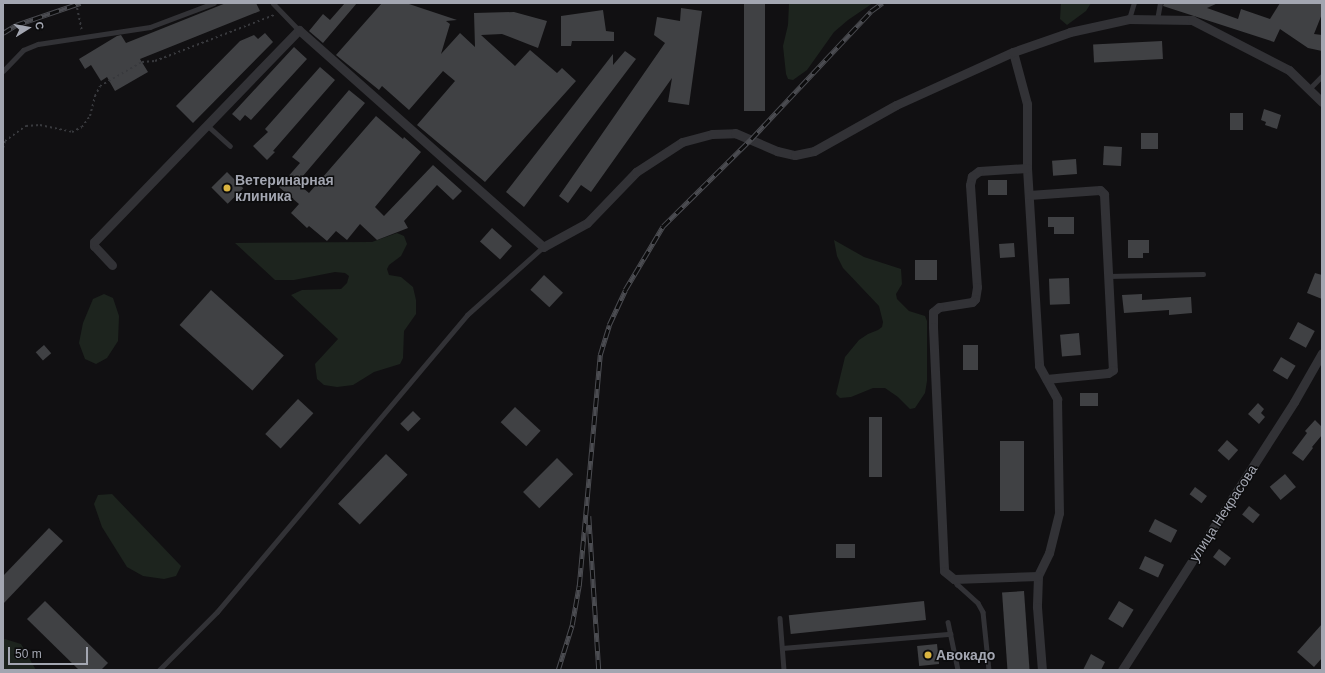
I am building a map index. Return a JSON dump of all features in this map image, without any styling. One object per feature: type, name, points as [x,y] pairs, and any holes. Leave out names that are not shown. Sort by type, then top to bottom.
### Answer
[{"type":"street","points":[[112,265],[94,246],[94,242],[299,30],[543,247],[587,223],[636,172],[682,142],[712,134],[735,133],[777,151],[795,155],[814,151],[896,105],[1013,52],[1070,32],[1129,19],[1192,20],[1289,70],[1322,102]]},
{"type":"street","points":[[1013,52],[1027,104],[1028,194],[1040,366],[1057,399],[1059,514],[1049,553],[1038,576],[1037,607],[1042,670]]},
{"type":"street","points":[[1027,168],[979,171],[972,176],[970,185],[977,287],[975,299],[972,302],[939,307],[933,312],[942,561],[944,571],[954,579],[1038,576]]},
{"type":"street","points":[[1028,194],[1100,190],[1104,194],[1113,370],[1108,373],[1046,379]]},
{"type":"street","name":"улица Некрасова","points":[[1122,670],[1294,402],[1322,354]]},
{"type":"lane","points":[[3,71],[23,50],[38,44],[150,27],[214,3]]},
{"type":"lane","points":[[273,3],[299,30]]},
{"type":"lane","points":[[1129,19],[1134,3]]},
{"type":"lane","points":[[1157,20],[1160,3]]},
{"type":"lane","points":[[1309,89],[1322,76]]},
{"type":"lane","points":[[207,125],[230,146]]},
{"type":"lane","points":[[159,670],[217,612],[467,315],[543,247]]},
{"type":"lane","points":[[1108,276],[1203,274]]},
{"type":"lane","points":[[954,579],[957,584],[978,603],[983,612],[988,670]]},
{"type":"lane","points":[[780,618],[784,670]]},
{"type":"lane","points":[[948,622],[958,670]]},
{"type":"lane","points":[[782,648],[950,634]]},
{"type":"path","points":[[76,3],[83,36]]},
{"type":"path","points":[[3,148],[5,141],[26,126],[40,125],[72,132],[82,127],[90,116],[95,96],[100,86],[142,62],[155,61],[273,16],[278,9]]},
{"type":"shaded area","points":[[789,3],[873,3],[848,20],[834,32],[807,70],[793,80],[788,79],[786,74],[783,46],[788,25]]},
{"type":"shaded area","points":[[1061,3],[1091,3],[1086,11],[1067,25],[1060,19]]},
{"type":"shaded area","points":[[397,233],[404,236],[407,244],[401,256],[389,265],[387,269],[389,275],[401,277],[413,287],[416,300],[416,314],[404,331],[403,358],[400,364],[374,372],[353,385],[337,387],[324,385],[317,379],[315,364],[338,339],[291,295],[302,290],[341,289],[347,283],[349,276],[345,273],[335,272],[294,280],[275,280],[235,243],[372,242]]},
{"type":"shaded area","points":[[834,240],[864,257],[901,269],[902,284],[896,294],[897,299],[909,311],[925,316],[927,321],[927,381],[925,393],[915,408],[910,409],[898,397],[885,388],[873,388],[851,397],[840,398],[836,394],[845,357],[859,340],[882,327],[883,322],[879,306],[843,268],[837,256]]},
{"type":"shaded area","points":[[104,294],[113,298],[119,316],[118,341],[107,358],[96,364],[85,359],[79,343],[83,323],[93,299]]},
{"type":"shaded area","points":[[112,494],[181,566],[176,576],[164,579],[143,576],[127,567],[102,527],[94,504],[98,495]]},
{"type":"shaded area","points":[[5,639],[21,644],[36,670],[3,670],[3,640]]},
{"type":"building","points":[[226,3],[256,3],[260,11],[140,59],[148,72],[115,91],[107,77],[101,81],[91,65],[85,69],[79,59],[117,36],[121,35],[126,43]]},
{"type":"building","points":[[345,3],[357,3],[323,43],[309,31],[323,14],[330,20]]},
{"type":"building","points":[[382,3],[406,3],[457,20],[446,21],[450,24],[441,54],[460,33],[475,47],[474,13],[514,12],[547,21],[538,48],[502,34],[481,35],[515,66],[530,50],[557,73],[562,68],[576,81],[485,182],[417,125],[455,81],[443,71],[409,110],[382,86],[379,90],[336,55]]},
{"type":"building","points":[[744,3],[765,3],[765,111],[744,111]]},
{"type":"building","points":[[1164,3],[1218,3],[1207,8],[1238,19],[1241,9],[1270,19],[1280,3],[1322,3],[1322,14],[1314,34],[1322,35],[1322,51],[1308,48],[1280,29],[1274,42],[1163,6]]},
{"type":"building","points":[[681,8],[702,11],[689,105],[668,102],[672,78],[591,192],[581,185],[568,203],[559,196],[665,43],[654,35],[657,17],[680,21]]},
{"type":"building","points":[[603,10],[606,31],[614,32],[614,41],[572,41],[571,46],[561,46],[561,16]]},
{"type":"building","points":[[265,33],[273,42],[193,123],[176,106],[240,41],[254,35],[258,39]]},
{"type":"building","points":[[1162,41],[1163,59],[1094,63],[1093,45]]},
{"type":"building","points":[[294,47],[307,59],[251,120],[245,115],[240,121],[232,114]]},
{"type":"building","points":[[625,51],[636,59],[524,207],[506,192],[613,54],[613,65]]},
{"type":"building","points":[[320,67],[335,80],[273,151],[275,152],[267,160],[253,146],[268,132],[265,129]]},
{"type":"building","points":[[349,90],[365,103],[297,183],[309,193],[376,116],[421,152],[375,207],[384,216],[433,165],[462,191],[453,200],[437,185],[404,221],[408,228],[377,240],[360,224],[347,240],[336,231],[327,241],[309,226],[307,228],[291,213],[299,204],[279,187],[300,163],[292,157]]},
{"type":"building","points":[[1264,109],[1281,115],[1277,129],[1265,125],[1266,122],[1261,120]]},
{"type":"building","points":[[1230,113],[1243,113],[1243,130],[1230,130]]},
{"type":"building","points":[[1141,133],[1158,133],[1158,149],[1141,149]]},
{"type":"building","points":[[1104,146],[1122,147],[1121,166],[1103,165]]},
{"type":"building","points":[[1076,159],[1077,174],[1053,176],[1052,161]]},
{"type":"building","name":"Ветеринарная клиника","points":[[227,172],[243,188],[228,204],[211,188]]},
{"type":"building","points":[[988,180],[1007,180],[1007,195],[988,195]]},
{"type":"building","points":[[1048,217],[1074,217],[1074,234],[1054,234],[1054,227],[1048,227]]},
{"type":"building","points":[[492,228],[512,246],[500,259],[480,241]]},
{"type":"building","points":[[1128,240],[1149,240],[1149,253],[1143,253],[1143,258],[1128,258]]},
{"type":"building","points":[[1014,243],[1015,257],[1000,258],[999,244]]},
{"type":"building","points":[[915,260],[937,260],[937,280],[915,280]]},
{"type":"building","points":[[1315,273],[1322,275],[1322,299],[1307,293]]},
{"type":"building","points":[[544,275],[563,293],[549,307],[530,290]]},
{"type":"building","points":[[1069,278],[1070,304],[1050,305],[1049,279]]},
{"type":"building","points":[[211,290],[284,356],[252,391],[180,325]]},
{"type":"building","points":[[1142,294],[1142,300],[1191,297],[1192,313],[1169,315],[1169,310],[1124,313],[1122,295]]},
{"type":"building","points":[[1298,322],[1315,331],[1306,348],[1289,339]]},
{"type":"building","points":[[1079,333],[1081,355],[1062,357],[1060,335]]},
{"type":"building","points":[[44,345],[51,353],[43,361],[36,352]]},
{"type":"building","points":[[963,345],[978,345],[978,370],[963,370]]},
{"type":"building","points":[[1281,357],[1296,366],[1287,379],[1273,371]]},
{"type":"building","points":[[1080,393],[1098,393],[1098,406],[1080,406]]},
{"type":"building","points":[[298,399],[313,413],[281,448],[265,434]]},
{"type":"building","points":[[1258,403],[1264,409],[1261,413],[1265,417],[1259,424],[1248,414]]},
{"type":"building","points":[[515,407],[541,431],[526,446],[501,422]]},
{"type":"building","points":[[413,411],[421,419],[408,432],[400,424]]},
{"type":"building","points":[[869,417],[882,417],[882,477],[869,477]]},
{"type":"building","points":[[1315,420],[1322,427],[1322,435],[1303,461],[1292,453],[1307,433],[1305,431]]},
{"type":"building","points":[[1227,440],[1238,450],[1229,460],[1218,450]]},
{"type":"building","points":[[1000,441],[1024,441],[1024,511],[1000,511]]},
{"type":"building","points":[[386,454],[408,475],[360,524],[338,504]]},
{"type":"building","points":[[557,458],[573,474],[539,508],[523,492]]},
{"type":"building","points":[[1285,474],[1296,487],[1281,500],[1270,487]]},
{"type":"building","points":[[1195,487],[1207,496],[1202,503],[1190,494]]},
{"type":"building","points":[[1249,506],[1260,515],[1253,523],[1242,515]]},
{"type":"building","points":[[1155,519],[1177,530],[1171,543],[1149,531]]},
{"type":"building","points":[[49,528],[63,541],[3,604],[3,576]]},
{"type":"building","points":[[836,544],[855,544],[855,558],[836,558]]},
{"type":"building","points":[[1219,549],[1231,558],[1225,566],[1213,557]]},
{"type":"building","points":[[1145,556],[1164,565],[1158,578],[1139,569]]},
{"type":"building","points":[[1024,591],[1030,670],[1007,670],[1002,593]]},
{"type":"building","points":[[45,601],[108,663],[101,670],[79,670],[27,619]]},
{"type":"building","points":[[924,601],[926,620],[791,634],[789,615]]},
{"type":"building","points":[[1119,601],[1134,610],[1123,628],[1108,619]]},
{"type":"building","points":[[1322,624],[1322,658],[1314,667],[1297,652]]},
{"type":"building","name":"Авокадо","points":[[937,644],[939,664],[919,666],[917,646]]},
{"type":"building","points":[[1091,654],[1105,662],[1101,670],[1083,670]]},
{"type":"railway","points":[[3,33],[16,25],[80,3]]},
{"type":"railway","points":[[558,670],[572,625],[579,586],[600,355],[609,325],[625,290],[663,226],[751,139],[871,11],[882,3]]},
{"type":"railway","points":[[589,516],[599,670]]},
{"type":"place","name":"Ветеринарная клиника","points":[[227,188]]},
{"type":"place","name":"Авокадо","points":[[928,655]]}]
